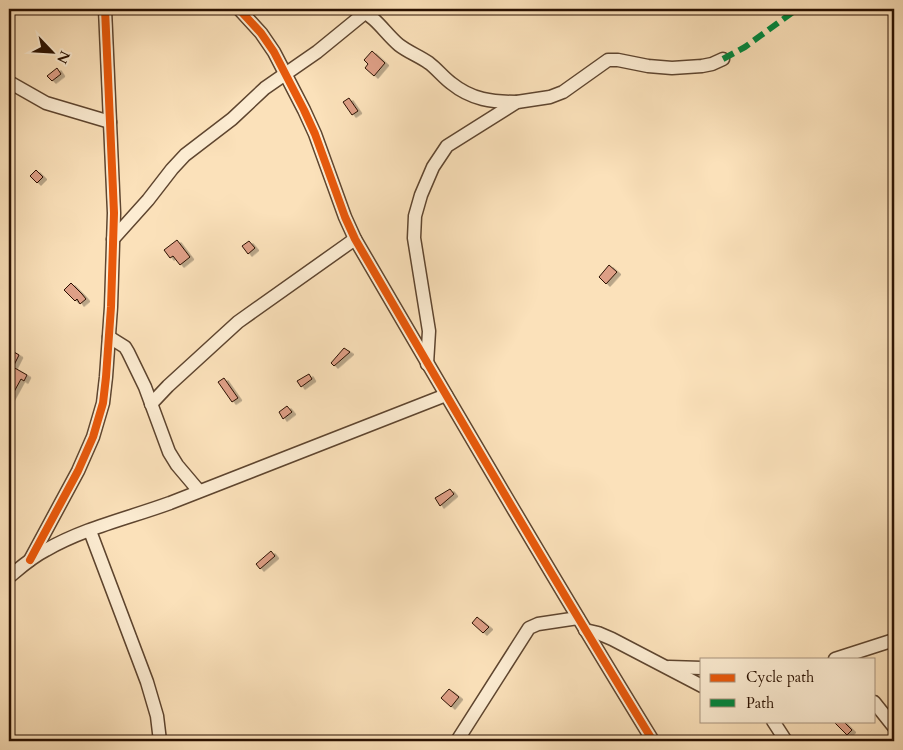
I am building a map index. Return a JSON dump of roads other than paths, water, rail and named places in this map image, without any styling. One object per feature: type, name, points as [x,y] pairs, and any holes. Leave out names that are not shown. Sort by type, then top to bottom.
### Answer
[{"type":"street","points":[[30,560],[78,471],[93,438],[103,403],[109,337],[114,213],[105,9]]},
{"type":"street","points":[[239,9],[261,33],[274,52],[304,110],[315,134],[344,217],[355,239],[427,364],[653,741]]},
{"type":"street","points":[[113,240],[185,155],[232,120],[266,88],[317,52],[362,11],[377,22],[398,44],[427,61],[464,92],[478,98],[497,102],[517,102],[550,97],[563,92],[608,60],[672,68],[702,66],[723,59]]},
{"type":"street","points":[[9,82],[46,103],[110,122]]},
{"type":"street","points":[[427,364],[429,331],[414,232],[415,216],[421,195],[433,167],[447,146],[517,102]]},
{"type":"street","points":[[151,404],[238,322],[355,239]]},
{"type":"street","points":[[109,337],[128,352],[171,456],[199,491]]},
{"type":"street","points":[[9,577],[46,550],[90,531],[199,491],[446,395]]},
{"type":"street","points":[[90,531],[150,690],[157,716],[160,741]]},
{"type":"street","points":[[458,741],[529,628],[538,624],[578,618]]},
{"type":"street","points":[[585,630],[612,639],[700,685]]},
{"type":"street","points":[[838,658],[894,640]]},
{"type":"street","points":[[665,666],[700,668]]},
{"type":"street","points":[[876,704],[894,727]]},
{"type":"street","points":[[774,722],[786,741]]}]
